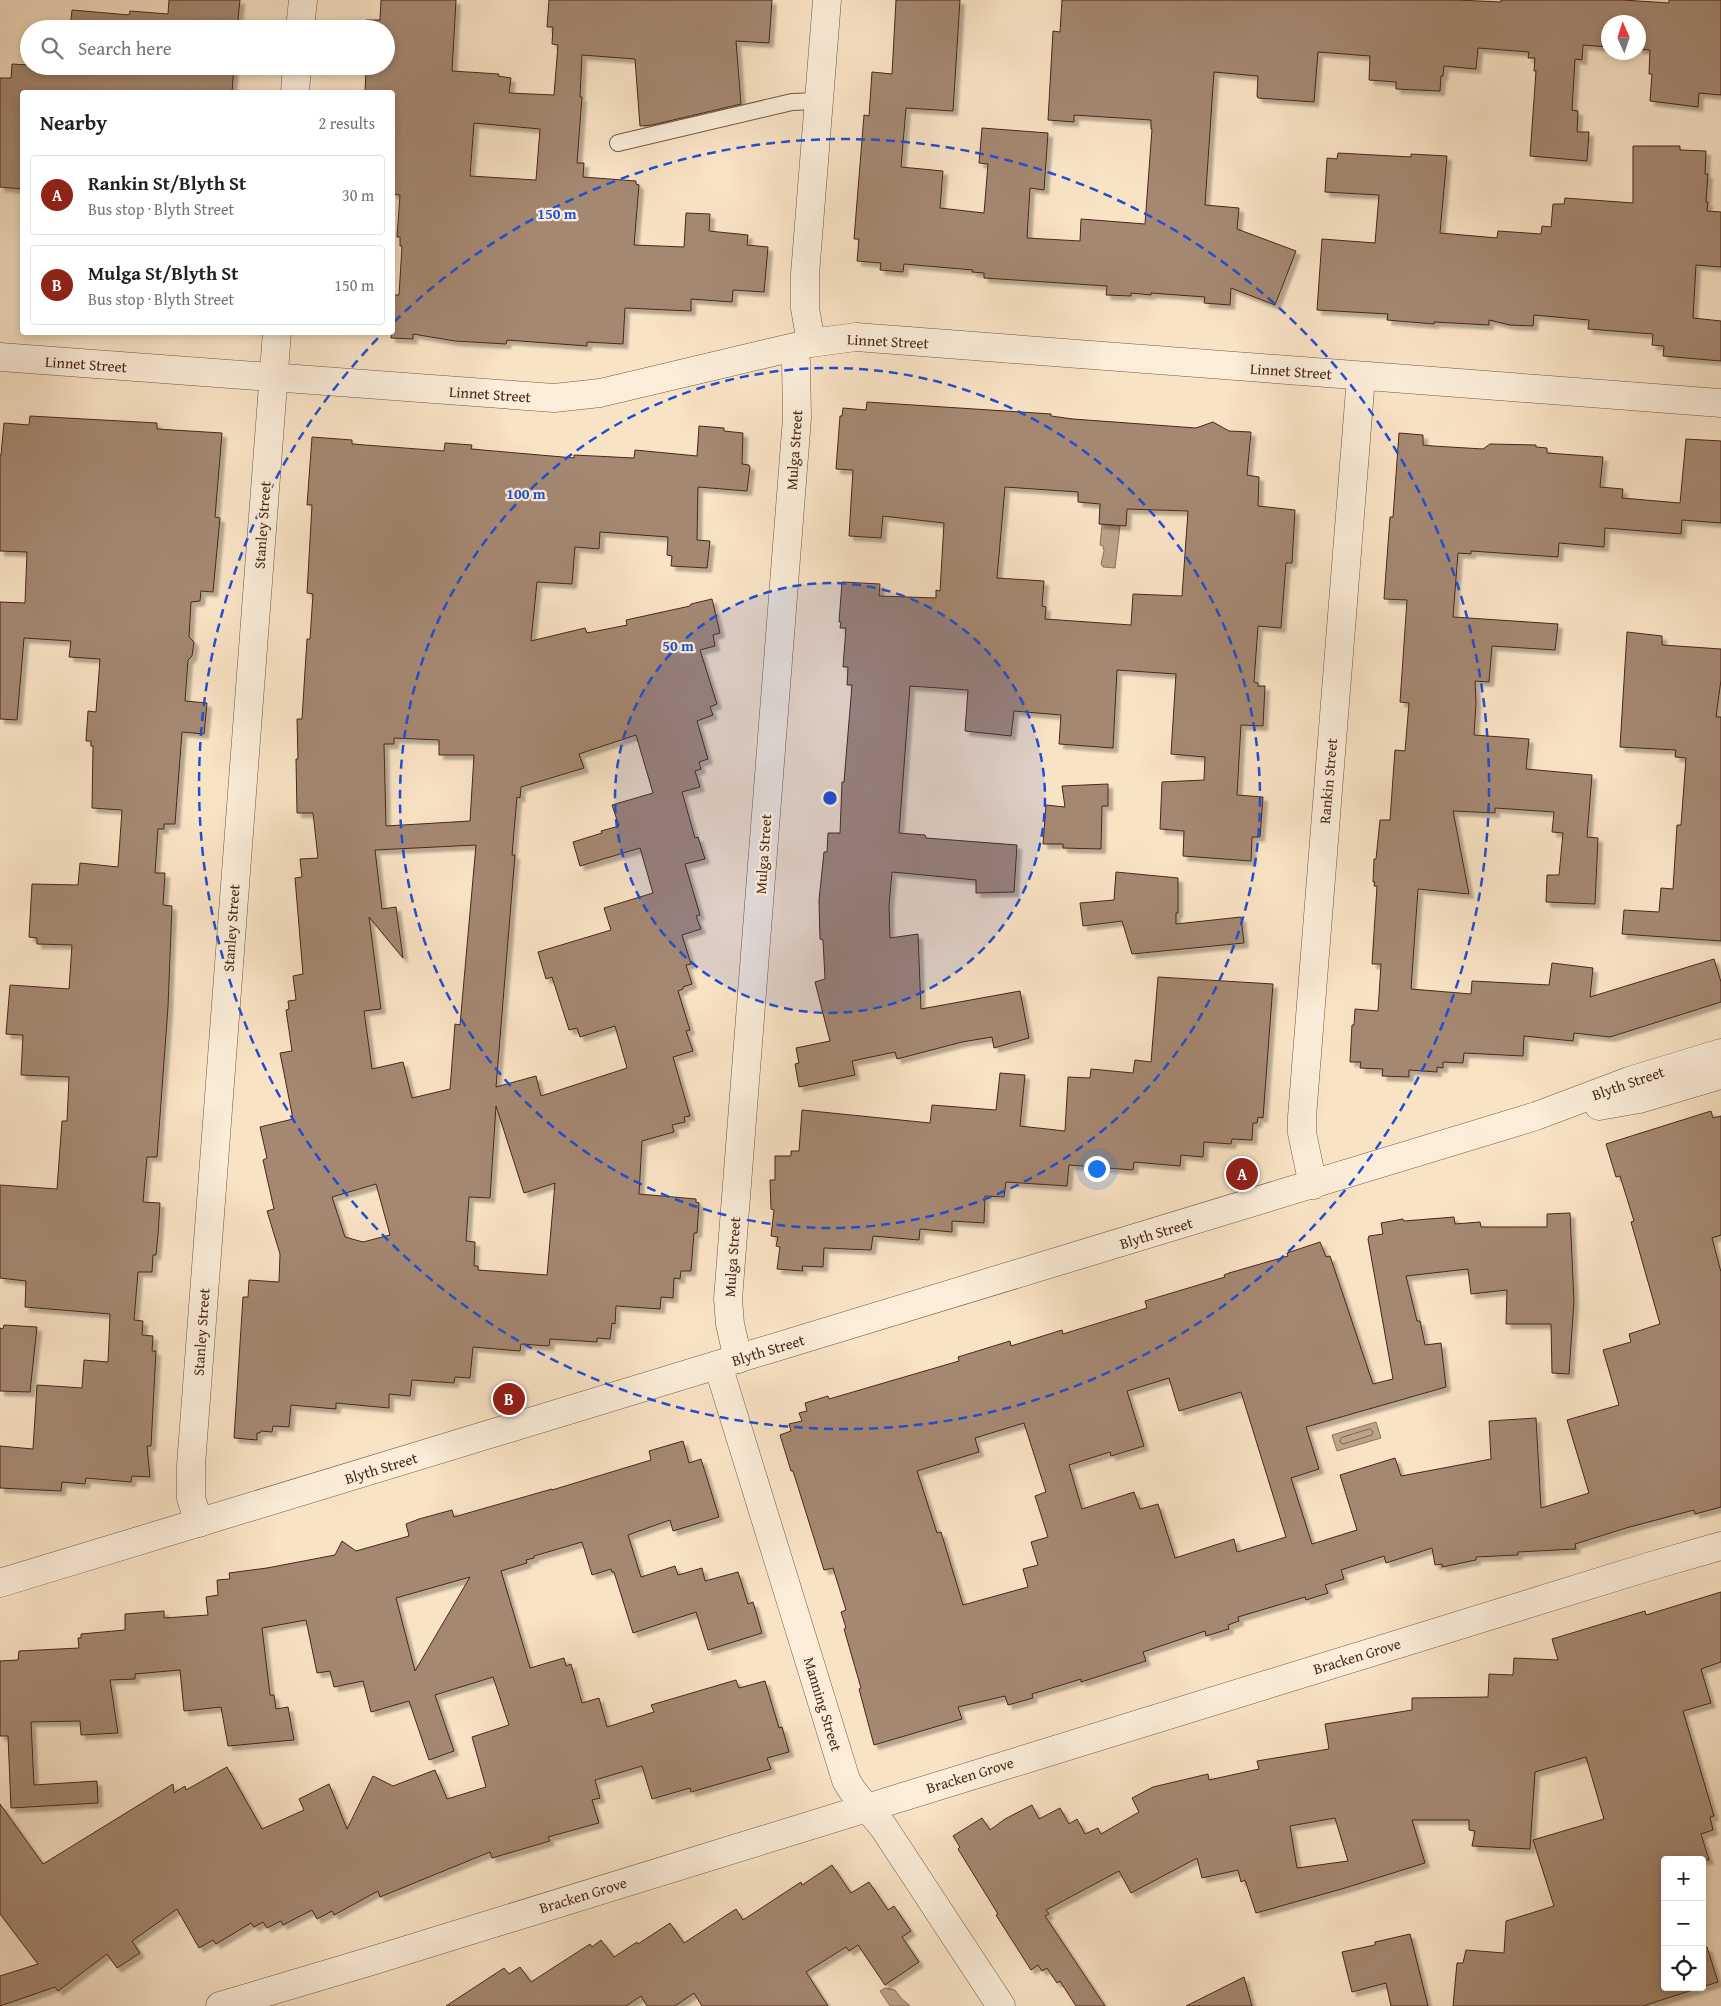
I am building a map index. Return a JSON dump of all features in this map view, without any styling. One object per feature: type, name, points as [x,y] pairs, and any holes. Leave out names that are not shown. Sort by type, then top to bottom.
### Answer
[{"type":"street","points":[[301,20],[303,0]]},
{"type":"street","name":"Mulga Street","points":[[728,1362],[730,1324],[728,1299],[797,418],[796,362],[801,346],[805,308],[805,274],[827,0]]},
{"type":"street","points":[[295,90],[297,75]]},
{"type":"street","name":"Stanley Street","points":[[199,1523],[191,1498],[191,1465],[277,335]]},
{"type":"street","name":"Linnet Street","points":[[0,357],[545,398],[577,397],[801,346],[856,337],[1721,403]]},
{"type":"street","name":"Rankin Street","points":[[1313,1185],[1302,1133],[1302,1117],[1361,377]]},
{"type":"street","name":"Blyth Street","points":[[0,1583],[1313,1185],[1536,1116],[1629,1081],[1721,1053]]},
{"type":"street","name":"Blyth Street","points":[[1536,1116],[1639,1099],[1721,1075]]},
{"type":"street","name":"Manning Street","points":[[728,1362],[846,1780],[853,1793],[868,1807],[884,1828],[1002,2006]]},
{"type":"street","name":"Bracken Grove","points":[[220,2006],[1721,1546]]},
{"type":"lane","points":[[618,143],[792,102],[819,100]]},
{"type":"water","points":[[1102,524],[1120,526],[1115,568],[1103,567],[1101,564],[1104,551],[1103,546],[1100,545]]},
{"type":"water","points":[[1376,1422],[1381,1438],[1337,1451],[1332,1435]]},
{"type":"water","points":[[885,1988],[895,1990],[910,2006],[890,2006],[880,1991]]},
{"type":"building","points":[[169,0],[240,0],[238,20],[71,20],[72,10],[129,15],[130,11],[168,14]]},
{"type":"building","points":[[381,0],[456,0],[452,71],[499,74],[498,76],[511,78],[509,93],[554,95],[558,45],[552,44],[553,27],[547,27],[549,0],[772,0],[769,43],[736,41],[741,104],[652,125],[640,126],[635,59],[582,55],[580,97],[582,97],[577,163],[584,163],[583,177],[636,181],[636,184],[639,185],[634,245],[684,247],[686,213],[710,214],[709,231],[748,235],[747,245],[768,247],[764,292],[733,290],[732,302],[691,299],[691,311],[625,308],[623,344],[587,342],[587,346],[507,340],[506,344],[455,341],[413,334],[413,339],[391,338],[391,335],[395,335],[395,295],[399,295],[402,246],[400,246],[400,237],[397,237],[400,195],[395,194],[395,90],[365,90],[366,75],[395,75],[395,20],[380,20]],"holes":[[[474,123],[540,129],[536,180],[470,176]]]},
{"type":"building","points":[[896,0],[960,0],[953,111],[906,108],[901,167],[943,171],[940,208],[984,213],[988,164],[979,163],[982,128],[1048,133],[1044,190],[1030,188],[1027,238],[1080,241],[1081,219],[1145,224],[1152,129],[1151,120],[1074,115],[1074,122],[1048,120],[1053,31],[1060,32],[1062,0],[1457,0],[1501,2],[1501,0],[1623,0],[1669,3],[1669,0],[1721,0],[1721,95],[1699,93],[1698,107],[1650,101],[1652,74],[1649,74],[1650,50],[1646,50],[1646,15],[1601,15],[1601,46],[1583,45],[1582,60],[1575,59],[1572,110],[1578,111],[1577,132],[1589,132],[1587,161],[1530,156],[1536,71],[1534,71],[1535,58],[1528,58],[1529,52],[1478,48],[1476,69],[1444,66],[1440,91],[1396,89],[1396,82],[1369,80],[1370,56],[1318,52],[1314,102],[1258,98],[1258,76],[1214,72],[1205,205],[1239,208],[1237,229],[1296,251],[1275,305],[1231,288],[1230,305],[1204,303],[1205,297],[1151,293],[1151,295],[1131,293],[1131,296],[1106,295],[1107,286],[984,278],[984,273],[972,272],[973,270],[904,264],[903,272],[880,270],[881,263],[857,261],[859,239],[854,239],[864,115],[869,116],[872,72],[892,74]]},
{"type":"building","points":[[12,64],[20,64],[20,75],[233,75],[232,90],[20,90],[20,189],[0,187],[0,78],[11,78]]},
{"type":"building","points":[[1633,146],[1680,146],[1680,150],[1706,151],[1705,174],[1708,174],[1707,211],[1721,212],[1721,267],[1696,265],[1693,318],[1721,321],[1721,361],[1663,356],[1664,346],[1652,345],[1653,334],[1588,329],[1589,320],[1534,315],[1533,326],[1510,325],[1489,320],[1489,325],[1434,322],[1434,324],[1387,320],[1388,314],[1317,310],[1322,239],[1375,243],[1379,195],[1325,192],[1327,158],[1337,159],[1338,153],[1411,157],[1411,154],[1447,156],[1440,233],[1497,238],[1498,231],[1541,234],[1542,226],[1551,227],[1553,204],[1564,204],[1565,198],[1633,203]]},
{"type":"building","points":[[867,402],[1051,414],[1051,416],[1073,419],[1196,428],[1213,422],[1229,431],[1251,432],[1247,475],[1259,477],[1258,506],[1295,510],[1292,563],[1286,563],[1281,628],[1258,626],[1254,682],[1258,683],[1258,686],[1265,686],[1263,726],[1241,725],[1237,795],[1263,797],[1260,837],[1252,837],[1251,861],[1183,856],[1184,831],[1160,829],[1162,782],[1204,780],[1205,757],[1171,754],[1176,674],[1117,670],[1113,748],[1059,744],[1061,715],[1014,711],[1011,736],[965,731],[968,690],[910,686],[899,833],[925,835],[926,838],[1017,845],[1014,892],[976,893],[976,880],[892,872],[889,906],[890,938],[918,934],[921,1009],[1020,991],[1029,1038],[994,1048],[992,1037],[962,1042],[897,1059],[895,1052],[852,1061],[855,1075],[799,1087],[795,1064],[799,1063],[796,1048],[830,1041],[815,982],[825,979],[823,940],[820,939],[819,900],[824,852],[827,852],[828,833],[840,833],[842,782],[844,782],[852,685],[847,685],[848,667],[843,667],[846,628],[840,628],[841,622],[839,622],[842,582],[880,584],[879,596],[936,598],[936,590],[940,591],[944,523],[883,516],[881,538],[849,536],[853,470],[836,469],[840,416],[842,416],[843,408],[866,410]],"holes":[[[1005,487],[1078,492],[1078,502],[1100,504],[1099,524],[1126,526],[1127,509],[1188,511],[1182,596],[1133,594],[1131,625],[1045,619],[1046,607],[1042,606],[1044,581],[997,578]]]},
{"type":"building","points":[[30,416],[157,423],[157,429],[222,433],[215,517],[220,518],[213,592],[201,591],[200,601],[191,602],[189,637],[194,642],[192,656],[188,660],[185,701],[207,703],[204,734],[182,732],[175,824],[164,824],[164,829],[158,829],[155,873],[165,873],[163,905],[172,906],[168,1007],[157,1157],[147,1157],[143,1202],[160,1203],[156,1255],[153,1255],[152,1272],[138,1272],[134,1320],[143,1321],[142,1335],[153,1336],[152,1351],[156,1351],[151,1446],[147,1446],[150,1477],[132,1476],[131,1482],[86,1478],[85,1484],[62,1482],[61,1491],[0,1488],[0,1446],[33,1449],[37,1385],[82,1388],[84,1360],[108,1362],[110,1314],[25,1307],[26,1281],[0,1278],[0,1185],[57,1189],[62,1121],[67,1121],[69,1077],[21,1075],[23,1035],[6,1034],[10,985],[69,989],[72,945],[37,944],[37,938],[29,937],[32,884],[78,885],[80,863],[118,867],[122,810],[92,808],[93,746],[91,746],[91,741],[86,741],[88,711],[96,712],[100,659],[69,657],[71,641],[24,638],[17,720],[0,719],[0,602],[25,603],[27,552],[0,551],[0,455],[4,423],[29,425]]},
{"type":"building","points":[[699,426],[724,428],[724,431],[743,433],[742,464],[749,465],[750,467],[747,491],[698,487],[697,540],[710,541],[707,568],[671,566],[672,556],[667,555],[668,537],[600,532],[599,549],[575,547],[572,584],[537,582],[531,641],[585,628],[587,633],[627,625],[626,620],[690,606],[691,604],[712,599],[720,633],[713,635],[715,646],[700,650],[717,704],[710,707],[713,715],[697,721],[708,759],[699,762],[701,769],[695,771],[700,787],[682,792],[695,838],[698,837],[705,859],[685,864],[700,915],[696,916],[701,929],[682,935],[691,964],[686,965],[692,984],[678,991],[690,1030],[686,1031],[693,1051],[673,1057],[690,1116],[684,1117],[685,1122],[672,1125],[674,1132],[642,1141],[639,1194],[696,1199],[696,1202],[699,1203],[697,1233],[694,1233],[691,1271],[681,1271],[680,1279],[674,1278],[673,1298],[661,1297],[660,1309],[616,1306],[615,1324],[612,1323],[610,1339],[597,1338],[597,1342],[550,1339],[549,1346],[521,1344],[520,1351],[473,1347],[470,1378],[455,1377],[454,1383],[412,1380],[410,1396],[389,1394],[389,1408],[336,1403],[336,1409],[291,1405],[289,1427],[273,1426],[272,1432],[261,1431],[257,1433],[257,1440],[234,1438],[243,1297],[248,1297],[249,1280],[279,1282],[280,1254],[267,1211],[274,1209],[263,1160],[267,1158],[260,1127],[293,1119],[280,1053],[292,1051],[286,1010],[289,1009],[288,1001],[296,1000],[293,976],[303,974],[295,878],[302,877],[300,859],[318,858],[313,813],[297,813],[296,759],[298,759],[297,719],[302,719],[307,639],[310,639],[313,594],[307,593],[312,505],[307,505],[312,437],[352,440],[352,444],[444,451],[445,443],[472,445],[471,449],[574,458],[574,455],[634,458],[635,450],[697,456]],"holes":[[[636,735],[653,793],[612,805],[619,826],[573,842],[580,866],[640,848],[653,893],[604,908],[611,930],[538,952],[546,979],[552,977],[569,1030],[577,1028],[580,1037],[615,1026],[627,1068],[541,1096],[536,1076],[496,1087],[515,855],[512,855],[517,797],[520,798],[521,787],[584,768],[579,754]],[[394,738],[439,740],[439,755],[474,755],[470,821],[386,826],[384,744],[394,744]],[[476,845],[460,1025],[455,1024],[450,1089],[412,1098],[403,1062],[372,1069],[364,1011],[381,1009],[369,917],[403,958],[396,907],[382,909],[375,850]],[[496,1106],[524,1193],[555,1183],[547,1275],[478,1270],[478,1266],[474,1266],[475,1242],[466,1241],[469,1197],[490,1198]],[[376,1184],[390,1235],[363,1242],[345,1237],[332,1197]]]},
{"type":"building","points":[[1399,433],[1423,435],[1423,445],[1483,449],[1490,444],[1536,445],[1536,447],[1547,448],[1547,453],[1603,457],[1600,487],[1623,489],[1622,498],[1680,503],[1686,439],[1721,441],[1721,523],[1682,520],[1681,534],[1605,528],[1604,547],[1559,543],[1558,557],[1471,551],[1471,554],[1458,553],[1453,617],[1558,624],[1555,650],[1492,646],[1489,682],[1475,681],[1474,735],[1529,739],[1526,769],[1592,775],[1587,837],[1598,838],[1595,904],[1546,902],[1547,875],[1559,875],[1563,833],[1552,832],[1554,812],[1495,808],[1495,813],[1453,811],[1469,894],[1418,889],[1411,989],[1471,994],[1472,981],[1549,985],[1552,963],[1593,968],[1590,997],[1714,959],[1721,982],[1721,1002],[1610,1037],[1574,1033],[1573,1041],[1524,1036],[1523,1056],[1464,1053],[1463,1063],[1443,1062],[1443,1068],[1437,1067],[1437,1072],[1409,1070],[1409,1077],[1382,1076],[1383,1069],[1360,1068],[1361,1062],[1350,1062],[1355,1009],[1378,1011],[1381,964],[1372,964],[1377,886],[1374,886],[1375,882],[1373,882],[1374,859],[1376,859],[1380,820],[1390,820],[1395,750],[1405,751],[1409,703],[1400,702],[1407,600],[1384,599],[1390,517],[1393,517]]},
{"type":"building","points":[[1627,632],[1662,636],[1662,645],[1721,649],[1721,680],[1716,717],[1721,717],[1721,941],[1622,934],[1624,910],[1659,912],[1661,888],[1673,889],[1677,825],[1681,825],[1686,758],[1675,757],[1676,750],[1620,747]]},
{"type":"building","points":[[1108,784],[1108,806],[1102,806],[1101,849],[1063,848],[1063,844],[1043,844],[1046,805],[1065,807],[1062,786]]},
{"type":"building","points":[[1116,872],[1178,878],[1178,913],[1176,913],[1176,924],[1241,917],[1244,943],[1132,954],[1122,921],[1083,926],[1080,903],[1114,900]]},
{"type":"building","points":[[1158,977],[1273,984],[1263,1118],[1258,1117],[1257,1123],[1253,1123],[1252,1140],[1232,1139],[1231,1144],[1204,1142],[1203,1157],[1181,1155],[1180,1166],[1134,1162],[1133,1170],[1069,1165],[1067,1186],[1006,1182],[1004,1197],[985,1196],[984,1223],[952,1221],[952,1232],[920,1229],[919,1240],[873,1236],[871,1250],[824,1248],[823,1267],[802,1266],[803,1271],[777,1269],[780,1247],[776,1246],[778,1237],[771,1236],[774,1210],[771,1209],[770,1180],[775,1180],[775,1156],[791,1156],[791,1151],[799,1151],[802,1110],[930,1123],[932,1105],[996,1110],[1000,1073],[1025,1075],[1020,1126],[1065,1131],[1068,1077],[1090,1078],[1091,1069],[1133,1073],[1135,1060],[1151,1062]]},
{"type":"building","points":[[1711,1111],[1713,1118],[1721,1116],[1721,1235],[1712,1238],[1721,1272],[1721,1507],[1695,1514],[1694,1510],[1626,1528],[1575,1544],[1576,1549],[1518,1552],[1518,1555],[1476,1557],[1476,1560],[1442,1567],[1442,1564],[1435,1565],[1432,1548],[1386,1563],[1384,1556],[1341,1570],[1344,1579],[1325,1585],[1328,1593],[1306,1600],[1305,1597],[1238,1617],[1239,1621],[1228,1625],[1229,1629],[1206,1636],[1205,1631],[1143,1652],[1146,1661],[1081,1682],[1081,1679],[1032,1694],[1033,1698],[1008,1705],[1005,1696],[958,1707],[962,1719],[874,1745],[859,1689],[861,1688],[844,1629],[846,1628],[841,1612],[846,1610],[833,1568],[824,1570],[780,1435],[791,1431],[789,1424],[802,1421],[799,1413],[807,1411],[805,1403],[828,1396],[829,1399],[959,1361],[958,1357],[1010,1341],[1011,1346],[1062,1330],[1063,1334],[1147,1308],[1145,1301],[1288,1256],[1287,1253],[1320,1242],[1326,1257],[1330,1256],[1373,1384],[1393,1379],[1368,1239],[1369,1236],[1383,1234],[1381,1223],[1403,1219],[1404,1221],[1454,1217],[1455,1224],[1480,1222],[1481,1227],[1547,1227],[1547,1214],[1570,1213],[1574,1301],[1569,1374],[1552,1373],[1551,1324],[1506,1324],[1507,1290],[1471,1294],[1468,1269],[1406,1276],[1417,1321],[1420,1321],[1425,1345],[1441,1343],[1446,1387],[1306,1427],[1319,1469],[1291,1478],[1312,1544],[1357,1530],[1340,1475],[1395,1458],[1401,1476],[1491,1459],[1489,1421],[1536,1418],[1541,1508],[1589,1493],[1567,1420],[1619,1405],[1603,1350],[1631,1342],[1629,1334],[1660,1324],[1631,1222],[1634,1221],[1620,1176],[1616,1177],[1606,1144]],"holes":[[[1169,1378],[1179,1411],[1241,1392],[1286,1537],[1237,1552],[1234,1539],[1175,1558],[1158,1504],[1140,1509],[1134,1492],[1082,1509],[1069,1465],[1110,1452],[1111,1456],[1144,1446],[1127,1391]],[[1024,1423],[1046,1492],[1035,1496],[1048,1537],[1031,1542],[1038,1565],[1023,1569],[1028,1587],[963,1605],[941,1532],[937,1533],[917,1471],[979,1452],[975,1438]]]},
{"type":"building","points":[[4,1325],[37,1327],[30,1392],[0,1391],[0,1328],[3,1329]]},
{"type":"building","points":[[683,1441],[689,1463],[701,1459],[719,1517],[673,1531],[670,1520],[628,1535],[641,1577],[675,1566],[678,1575],[702,1568],[705,1581],[738,1572],[748,1604],[753,1602],[762,1633],[708,1650],[696,1612],[633,1633],[614,1572],[611,1569],[592,1575],[582,1542],[534,1556],[534,1558],[526,1560],[527,1563],[501,1571],[530,1668],[564,1658],[566,1666],[571,1664],[582,1703],[599,1698],[607,1727],[654,1712],[651,1705],[736,1680],[739,1688],[765,1681],[779,1728],[782,1727],[789,1752],[767,1758],[771,1769],[691,1792],[690,1788],[652,1799],[642,1766],[595,1780],[600,1798],[592,1800],[599,1823],[548,1837],[550,1841],[492,1858],[490,1852],[380,1897],[378,1891],[334,1915],[332,1911],[317,1919],[312,1910],[283,1925],[281,1921],[267,1928],[263,1922],[254,1927],[251,1923],[216,1944],[213,1940],[199,1948],[177,1909],[132,1941],[140,1953],[117,1968],[107,1954],[58,1991],[55,1987],[0,2006],[0,1976],[38,1964],[0,1914],[0,1804],[43,1864],[173,1784],[174,1793],[185,1786],[186,1790],[227,1767],[262,1829],[304,1810],[299,1799],[329,1784],[347,1829],[373,1776],[393,1786],[435,1770],[447,1799],[486,1787],[472,1737],[509,1725],[493,1677],[435,1695],[454,1751],[429,1760],[409,1701],[371,1712],[363,1681],[334,1687],[330,1671],[317,1673],[306,1620],[262,1628],[270,1695],[274,1695],[276,1709],[288,1707],[294,1740],[228,1746],[221,1707],[184,1711],[180,1670],[135,1674],[135,1679],[110,1680],[118,1733],[81,1735],[80,1721],[31,1722],[34,1785],[97,1781],[98,1803],[11,1808],[8,1736],[0,1736],[0,1661],[18,1660],[19,1651],[79,1648],[78,1638],[81,1638],[81,1634],[125,1630],[125,1614],[164,1611],[164,1618],[208,1615],[206,1597],[218,1595],[217,1580],[230,1579],[229,1573],[335,1555],[342,1541],[356,1551],[409,1536],[406,1524],[419,1519],[452,1510],[454,1517],[552,1490],[651,1460],[649,1451]],"holes":[[[470,1577],[415,1671],[396,1598]]]},
{"type":"building","points":[[1721,1592],[1721,1662],[1701,1669],[1711,1703],[1683,1711],[1714,1816],[1710,1817],[1713,1830],[1701,1834],[1709,1860],[1706,1860],[1706,1856],[1661,1856],[1661,1991],[1690,1991],[1643,2006],[1453,2006],[1457,1963],[1463,1963],[1466,1950],[1504,1953],[1506,1921],[1554,1906],[1533,1840],[1604,1819],[1586,1757],[1535,1772],[1530,1849],[1472,1846],[1475,1831],[1469,1830],[1469,1820],[1412,1820],[1425,1863],[1256,1913],[1245,1880],[1241,1882],[1238,1870],[1202,1878],[1197,1858],[1131,1893],[1119,1871],[1046,1910],[1049,1914],[1045,1916],[1105,2006],[1076,2006],[1060,1981],[1057,1983],[1047,1968],[1042,1971],[1038,1965],[1031,1970],[996,1915],[998,1914],[958,1849],[960,1847],[953,1836],[982,1818],[990,1830],[1005,1819],[1032,1805],[1039,1819],[1060,1808],[1069,1824],[1077,1819],[1085,1834],[1098,1828],[1101,1834],[1139,1812],[1132,1798],[1153,1787],[1208,1774],[1209,1780],[1259,1769],[1257,1761],[1329,1749],[1325,1724],[1412,1710],[1412,1698],[1488,1697],[1489,1674],[1513,1675],[1514,1658],[1558,1660],[1552,1639],[1645,1611],[1646,1615]],"holes":[[[1335,1818],[1348,1861],[1297,1868],[1290,1826]]]},
{"type":"building","points":[[832,1865],[851,1893],[869,1882],[888,1910],[894,1906],[911,1931],[902,1937],[919,1962],[885,1985],[858,1945],[849,1951],[846,1947],[806,1972],[828,2006],[702,2006],[694,1993],[675,2006],[647,2006],[641,1996],[626,2006],[446,2006],[504,1968],[509,1974],[520,1967],[531,1982],[590,1944],[592,1947],[601,1940],[614,1957],[670,1923],[684,1943],[736,1909],[743,1920],[801,1882],[802,1885]]},
{"type":"building","points":[[1410,1934],[1428,2006],[1391,2006],[1386,1983],[1352,1992],[1342,1952],[1375,1945],[1375,1942]]},
{"type":"building","points":[[1706,1947],[1718,1982],[1706,1986]]},
{"type":"building","points":[[1244,1977],[1252,2006],[1186,2006]]},
{"type":"place","name":"Rankin St/Blyth St","points":[[1242,1174]]},
{"type":"place","name":"Mulga St/Blyth St","points":[[509,1399]]}]
